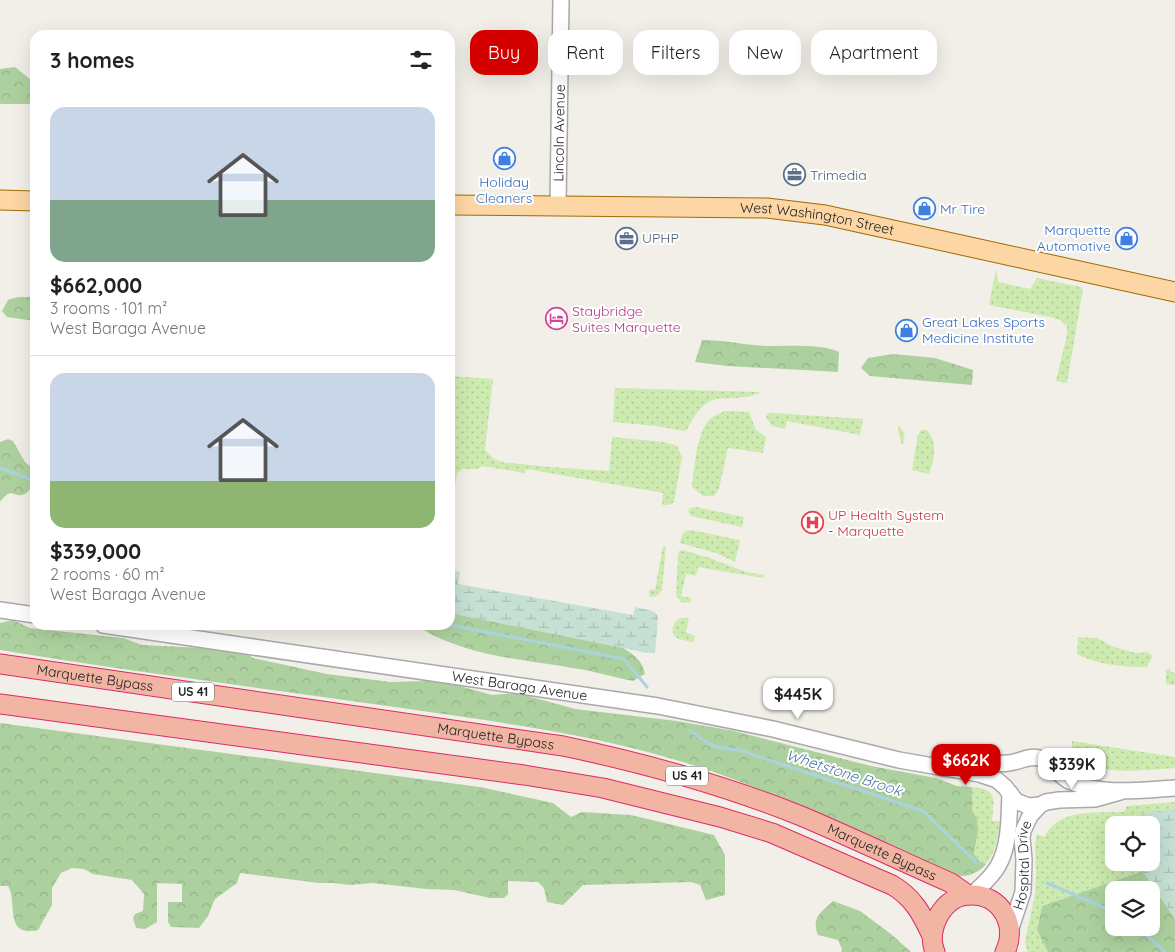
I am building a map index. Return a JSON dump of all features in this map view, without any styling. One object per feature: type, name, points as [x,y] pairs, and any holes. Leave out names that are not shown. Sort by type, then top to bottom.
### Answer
[{"type":"highway","name":"Marquette Bypass","points":[[0,664],[563,746],[642,763],[712,784],[802,816],[951,883],[970,895]]},
{"type":"highway","name":"Marquette Bypass","points":[[0,704],[524,775],[639,796],[772,833],[892,885],[904,892],[912,900],[919,910],[934,944]]},
{"type":"highway","name":"US 41","points":[[934,944],[934,924],[942,910],[957,898],[970,895],[988,899],[1001,908],[1009,922],[1010,943]]},
{"type":"main road","points":[[0,200],[30,201]]},
{"type":"main road","name":"West Washington Street","points":[[455,204],[767,208],[825,215],[1175,292]]},
{"type":"street","name":"Lincoln Avenue","points":[[558,205],[561,0]]},
{"type":"street","points":[[0,610],[30,614]]},
{"type":"street","name":"West Baraga Avenue","points":[[137,630],[658,706],[773,729],[892,758],[986,776],[997,780],[1009,792]]},
{"type":"street","points":[[1120,792],[1092,788],[1069,781],[1058,774],[1046,761],[1035,757],[1027,757],[1017,761],[1008,775],[1009,792],[1014,799],[1028,806],[1059,800],[1095,799],[1120,792],[1175,788]]},
{"type":"street","name":"West Baraga Avenue","points":[[933,765],[967,763],[1007,764],[1017,761]]},
{"type":"street","points":[[1043,804],[1053,795],[1057,787],[1057,776],[1054,768]]},
{"type":"street","name":"Hospital Drive","points":[[970,895],[986,881],[999,865],[1007,838],[1009,792]]},
{"type":"street","name":"Hospital Drive","points":[[1010,943],[1023,892],[1023,831],[1030,816],[1043,804]]},
{"type":"green space","points":[[15,67],[30,79],[30,104],[0,104],[0,69]]},
{"type":"green space","points":[[996,269],[998,282],[1030,289],[1037,278],[1083,289],[1067,383],[1056,381],[1067,335],[1067,326],[1060,320],[1050,317],[989,305]]},
{"type":"green space","points":[[18,297],[30,297],[30,320],[7,317],[2,311],[8,300]]},
{"type":"green space","points":[[702,340],[764,346],[809,346],[830,349],[839,352],[838,372],[728,366],[695,362]]},
{"type":"green space","points":[[893,354],[935,358],[973,370],[972,385],[870,376],[861,368],[868,358]]},
{"type":"green space","points":[[455,376],[493,379],[485,450],[493,458],[501,462],[609,471],[612,437],[664,442],[677,446],[682,457],[674,502],[669,505],[662,505],[663,493],[526,469],[525,473],[482,466],[477,469],[462,469],[457,474],[455,485]]},
{"type":"green space","points":[[615,388],[762,392],[738,398],[712,401],[704,406],[687,430],[683,431],[656,426],[613,422]]},
{"type":"green space","points":[[725,411],[749,412],[756,430],[766,437],[763,453],[728,448],[719,489],[714,496],[703,496],[692,487],[698,446],[708,422],[714,416]]},
{"type":"green space","points":[[768,413],[863,419],[860,435],[787,421],[785,429],[772,426],[766,417]]},
{"type":"green space","points":[[899,424],[905,437],[902,445],[898,431]]},
{"type":"green space","points":[[921,430],[927,430],[933,440],[934,457],[930,474],[912,470],[918,435]]},
{"type":"green space","points":[[8,439],[13,441],[25,462],[30,466],[30,490],[21,495],[10,493],[0,502],[0,442]]},
{"type":"green space","points":[[696,507],[744,517],[742,527],[691,516],[688,511],[690,508]]},
{"type":"green space","points":[[691,530],[740,540],[735,562],[716,553],[680,543],[685,531]]},
{"type":"green space","points":[[663,546],[666,547],[662,590],[657,596],[650,597],[650,589],[655,590]]},
{"type":"green space","points":[[683,550],[746,572],[764,575],[763,578],[698,567],[696,576],[686,574],[681,596],[691,598],[690,603],[681,602],[676,595],[678,556],[679,551]]},
{"type":"green space","points":[[455,571],[460,572],[458,584],[633,615],[635,607],[653,611],[658,616],[655,653],[647,653],[455,614]]},
{"type":"green space","points":[[455,614],[621,647],[639,661],[645,674],[633,681],[581,669],[493,655],[436,637],[424,630],[455,630]]},
{"type":"green space","points":[[680,618],[689,618],[686,632],[695,636],[694,642],[681,640],[673,633],[675,622]]},
{"type":"green space","points":[[13,620],[30,628],[30,630],[49,630],[123,638],[142,645],[242,650],[253,658],[327,674],[391,682],[427,681],[453,684],[492,695],[517,693],[575,709],[677,721],[734,731],[871,766],[936,778],[957,786],[972,787],[972,810],[977,819],[978,830],[974,854],[979,861],[986,864],[974,873],[963,876],[954,875],[753,787],[708,770],[633,748],[595,739],[479,719],[0,650],[0,623]]},
{"type":"green space","points":[[1078,637],[1097,638],[1114,647],[1136,653],[1147,652],[1153,656],[1147,667],[1101,663],[1077,654]]},
{"type":"green space","points":[[1170,668],[1171,672],[1175,673],[1175,685],[1166,684],[1166,670]]},
{"type":"green space","points":[[0,723],[480,787],[553,803],[571,817],[582,812],[631,815],[714,835],[725,855],[725,895],[706,900],[700,885],[691,882],[583,885],[563,905],[547,902],[544,888],[538,882],[508,881],[508,894],[504,898],[490,898],[454,890],[373,883],[350,885],[319,883],[240,873],[237,883],[215,899],[208,916],[199,928],[171,927],[168,922],[168,902],[182,902],[182,884],[157,883],[157,922],[145,929],[136,928],[133,918],[135,914],[143,911],[144,894],[132,880],[93,874],[84,869],[72,868],[61,873],[52,888],[52,905],[38,930],[27,931],[20,929],[16,924],[8,886],[0,886]]},
{"type":"green space","points":[[1072,741],[1175,757],[1175,768],[1121,771],[1094,767],[1072,757]]},
{"type":"green space","points":[[972,787],[986,790],[990,793],[993,801],[992,821],[1000,821],[994,849],[986,864],[979,861],[974,854],[978,830],[977,819],[972,810]]},
{"type":"green space","points":[[1175,802],[1175,808],[1134,816],[1105,816],[1105,871],[1143,871],[1114,881],[1105,881],[1105,884],[1042,906],[1037,930],[1048,952],[1027,952],[1025,941],[1035,894],[1035,844],[1037,834],[1044,837],[1059,821],[1069,817],[1090,813],[1124,812],[1127,806]]},
{"type":"green space","points":[[1175,808],[1175,919],[1160,896],[1160,881],[1150,881],[1143,871],[1160,871],[1160,816],[1134,816]]},
{"type":"green space","points":[[1143,871],[1150,881],[1114,881]]},
{"type":"green space","points":[[1105,884],[1105,936],[1160,936],[1160,896],[1175,919],[1175,952],[1048,952],[1037,930],[1042,906]]},
{"type":"green space","points":[[833,901],[860,911],[911,952],[841,952],[842,949],[838,940],[818,935],[816,929],[818,916]]},
{"type":"waterway","name":"Whetstone Brook","points":[[0,468],[30,479]]},
{"type":"waterway","name":"Whetstone Brook","points":[[455,626],[624,659],[647,687]]},
{"type":"waterway","name":"Whetstone Brook","points":[[690,730],[702,740],[712,745],[739,750],[923,811],[977,863]]},
{"type":"waterway","name":"Whetstone Brook","points":[[1047,883],[1105,908]]},
{"type":"waterway","name":"Whetstone Brook","points":[[1148,936],[1165,952]]},
{"type":"place","name":"Holiday Cleaners","points":[[504,159]]},
{"type":"place","name":"Trimedia","points":[[794,175]]},
{"type":"place","name":"Mr Tire","points":[[924,209]]},
{"type":"place","name":"UPHP","points":[[626,238]]},
{"type":"place","name":"Marquette Automotive","points":[[1127,238]]},
{"type":"place","name":"Staybridge Suites Marquette","points":[[556,319]]},
{"type":"place","name":"Great Lakes Sports Medicine Institute","points":[[906,330]]},
{"type":"place","name":"UP Health System - Marquette","points":[[812,523]]}]
